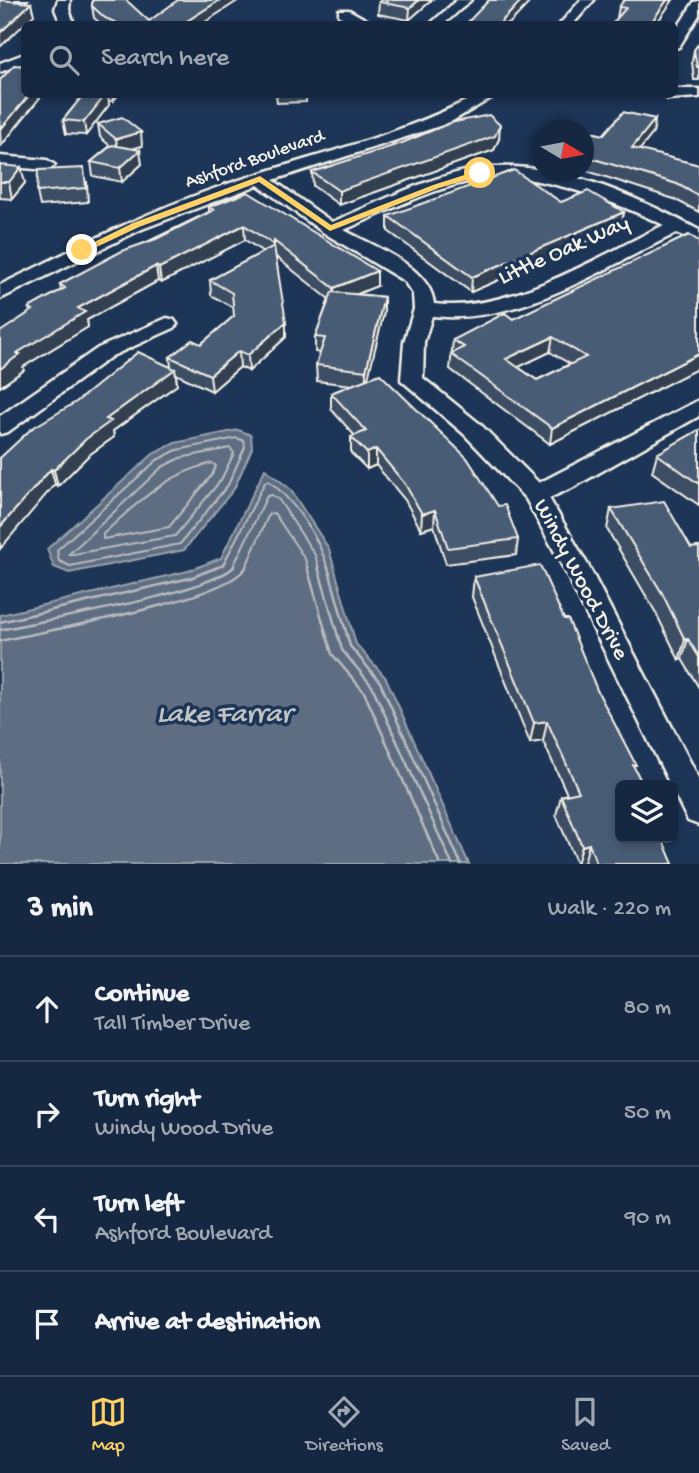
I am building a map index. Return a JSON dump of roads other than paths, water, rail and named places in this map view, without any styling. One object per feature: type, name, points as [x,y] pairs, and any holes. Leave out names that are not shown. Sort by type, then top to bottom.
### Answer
[{"type":"street","points":[[64,0],[62,9],[67,21]]},
{"type":"street","points":[[440,21],[465,0]]},
{"type":"street","points":[[569,21],[588,0]]},
{"type":"street","points":[[678,38],[699,5]]},
{"type":"street","points":[[344,13],[361,21]]},
{"type":"street","points":[[0,68],[21,59]]},
{"type":"street","points":[[678,94],[699,93]]},
{"type":"street","name":"Ashford Boulevard","points":[[0,293],[136,225],[260,178],[443,120],[484,98]]},
{"type":"street","points":[[0,161],[47,165]]},
{"type":"street","points":[[330,229],[436,186],[480,173],[512,169],[537,174],[651,211],[699,237]]},
{"type":"street","points":[[260,178],[330,229],[411,277],[423,294],[424,309]]},
{"type":"street","name":"Little Oak Way","points":[[424,309],[459,313],[512,304],[679,225]]},
{"type":"street","name":"Windy Wood Drive","points":[[424,309],[414,342],[412,380],[472,429],[535,494],[576,567],[699,811]]},
{"type":"street","points":[[0,427],[105,352],[167,324]]},
{"type":"street","points":[[535,494],[564,482],[699,407]]},
{"type":"water","points":[[238,430],[251,435],[252,448],[234,489],[184,550],[69,573],[54,567],[47,549],[153,454],[175,443]]},
{"type":"water","name":"Lake Farrar","points":[[265,469],[290,489],[329,549],[356,644],[386,678],[469,864],[0,864],[0,615],[188,571],[221,558]]}]
